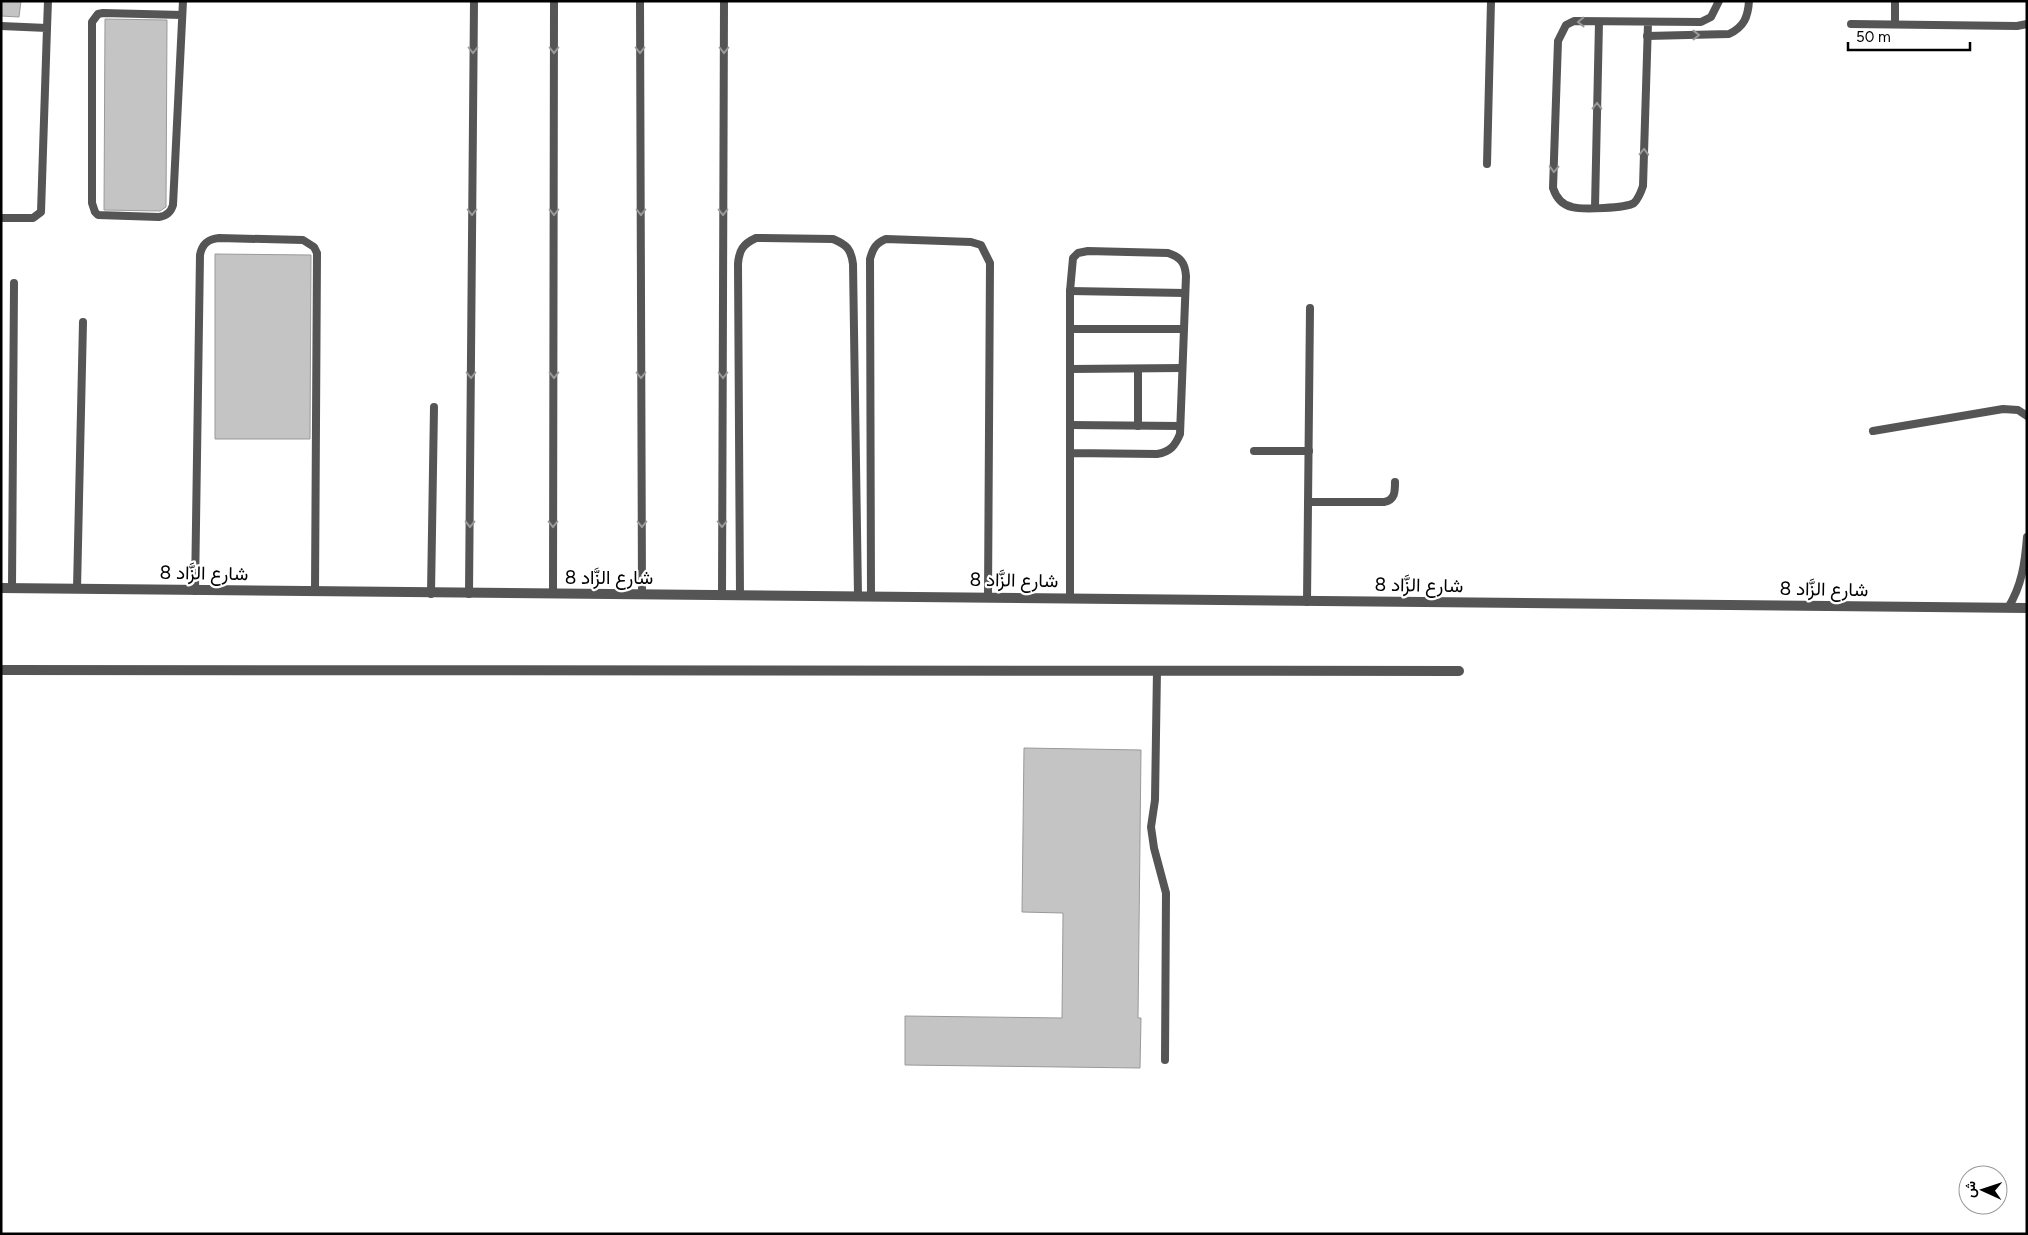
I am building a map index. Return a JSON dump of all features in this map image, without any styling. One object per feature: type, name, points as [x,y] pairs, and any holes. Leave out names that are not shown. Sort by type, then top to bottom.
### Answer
[{"type":"street","name":"شارع الزَّاد 8","points":[[1,588],[431,594],[870,596],[2027,608]]},
{"type":"street","points":[[1,670],[1459,671]]},
{"type":"lane","points":[[1,218],[33,218],[41,212],[48,1]]},
{"type":"lane","points":[[182,15],[103,13],[98,14],[92,22],[92,204],[98,215],[159,217],[168,214],[171,210],[183,1]]},
{"type":"lane","points":[[469,594],[474,1]]},
{"type":"lane","points":[[553,594],[554,1]]},
{"type":"lane","points":[[640,1],[642,595]]},
{"type":"lane","points":[[722,595],[724,1]]},
{"type":"lane","points":[[1486,164],[1491,1]]},
{"type":"lane","points":[[1648,23],[1643,186],[1639,197],[1625,207],[1572,207],[1556,196],[1553,188],[1558,41],[1566,25],[1574,22],[1701,22],[1711,16],[1719,1]]},
{"type":"lane","points":[[1647,36],[1729,34],[1739,29],[1746,20],[1749,1]]},
{"type":"lane","points":[[1895,1],[1895,24]]},
{"type":"lane","points":[[1595,207],[1599,22]]},
{"type":"lane","points":[[1851,24],[2017,26],[2027,24]]},
{"type":"lane","points":[[1,26],[47,28]]},
{"type":"lane","points":[[196,591],[200,255],[204,244],[208,240],[219,238],[303,240],[314,247],[317,253],[315,592]]},
{"type":"lane","points":[[740,596],[738,264],[739,251],[747,242],[756,238],[833,239],[844,243],[851,250],[853,264],[858,596]]},
{"type":"lane","points":[[870,596],[870,259],[872,249],[886,239],[971,242],[980,245],[990,263],[988,598]]},
{"type":"lane","points":[[1070,453],[1167,452],[1176,445],[1180,426],[1185,292],[1185,266],[1179,257],[1168,253],[1088,251],[1078,253],[1073,258],[1070,291],[1070,329],[1070,369],[1070,425],[1070,453],[1070,599]]},
{"type":"lane","points":[[12,588],[14,283]]},
{"type":"lane","points":[[1070,291],[1185,292]]},
{"type":"lane","points":[[1307,602],[1310,308]]},
{"type":"lane","points":[[77,589],[83,322]]},
{"type":"lane","points":[[1070,329],[1184,329]]},
{"type":"lane","points":[[1070,369],[1182,368]]},
{"type":"lane","points":[[1138,369],[1138,426]]},
{"type":"lane","points":[[431,594],[434,407]]},
{"type":"lane","points":[[1873,431],[2003,409],[2018,410],[2027,416]]},
{"type":"lane","points":[[1070,425],[1180,426]]},
{"type":"lane","points":[[1254,451],[1309,451]]},
{"type":"lane","points":[[1308,502],[1390,501],[1395,495],[1395,482]]},
{"type":"lane","points":[[2008,608],[2015,597],[2024,572],[2027,537]]},
{"type":"lane","points":[[1157,670],[1155,800],[1151,827],[1154,848],[1166,893],[1165,1060]]},
{"type":"building","points":[[1,1],[21,1],[19,17],[1,16]]},
{"type":"building","points":[[105,19],[167,20],[166,207],[160,211],[104,210]]},
{"type":"building","points":[[215,254],[311,255],[310,439],[215,439]]},
{"type":"building","points":[[1024,748],[1141,750],[1138,1018],[1141,1018],[1140,1068],[905,1065],[905,1016],[1062,1018],[1063,913],[1022,912]]}]
